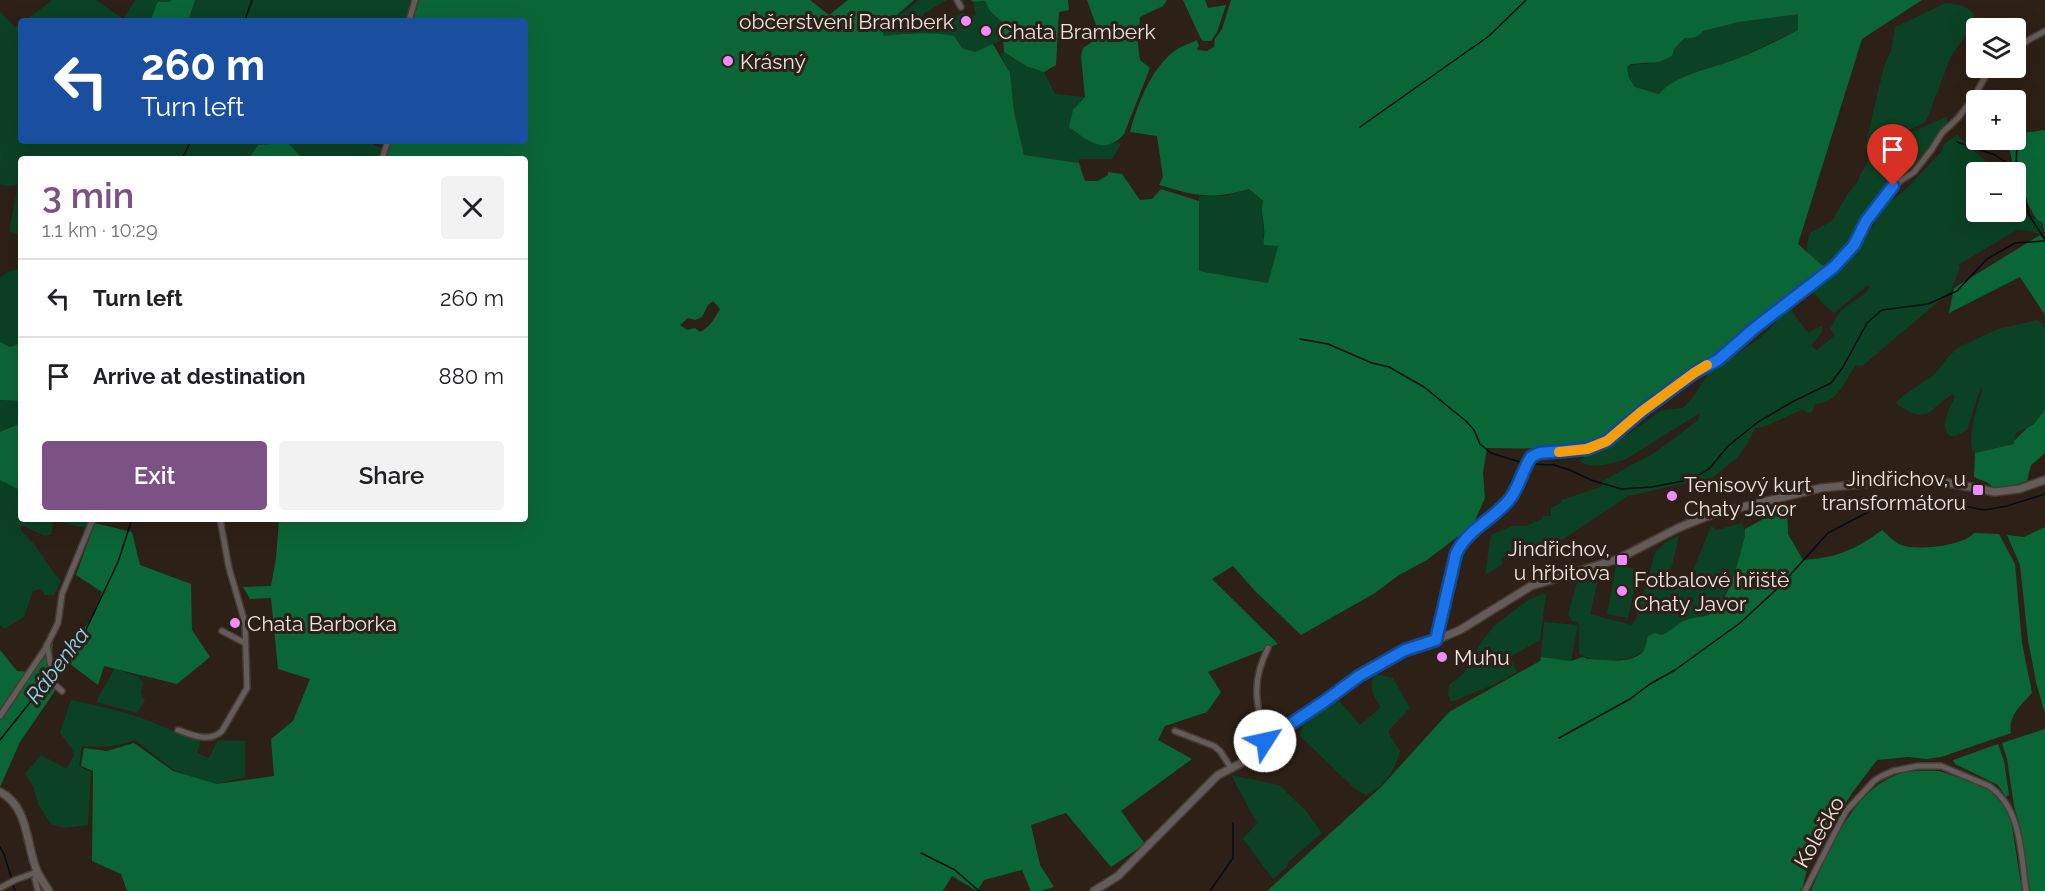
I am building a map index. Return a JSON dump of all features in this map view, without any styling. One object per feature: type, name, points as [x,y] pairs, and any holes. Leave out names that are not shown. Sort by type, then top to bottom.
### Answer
[{"type":"street","points":[[410,18],[415,0]]},
{"type":"street","points":[[957,0],[961,7]]},
{"type":"street","points":[[2026,42],[2044,33]]},
{"type":"street","points":[[1436,640],[1459,546],[1512,497],[1531,457],[1539,453],[1587,449],[1607,441],[1641,412],[1694,373],[1718,360],[1756,327],[1834,267],[1854,245],[1878,204],[1893,186],[1914,172],[1942,133],[1958,118],[1974,97],[1984,78]]},
{"type":"street","points":[[1094,891],[1118,876],[1211,782],[1249,759],[1265,741],[1359,676],[1405,650],[1460,630],[1531,586],[1618,559],[1678,528],[1710,515],[1821,488],[1916,480],[1944,482],[2002,492],[2045,480]]},
{"type":"street","points":[[0,716],[47,645],[58,623],[62,594],[92,522]]},
{"type":"street","points":[[178,730],[204,737],[217,736],[247,688],[245,623],[229,568],[221,522]]},
{"type":"street","points":[[222,631],[245,643]]},
{"type":"street","points":[[47,645],[54,684],[62,691]]},
{"type":"street","points":[[1265,741],[1256,706],[1256,690],[1257,674],[1268,648]]},
{"type":"street","points":[[1175,731],[1214,746],[1231,768]]},
{"type":"street","name":"Kolečko","points":[[1805,891],[1846,811],[1880,777],[1893,771],[1918,766],[1941,766],[1996,791],[2013,815],[2018,833],[2026,891]]},
{"type":"street","points":[[0,792],[6,795],[19,813],[37,872],[49,891]]},
{"type":"street","points":[[0,888],[37,872]]},
{"type":"street","points":[[37,872],[35,879],[38,891]]},
{"type":"green space","points":[[52,0],[96,0],[122,18],[29,18]]},
{"type":"green space","points":[[135,0],[412,0],[408,18],[124,18]]},
{"type":"green space","points":[[195,0],[189,18],[151,18],[158,2]]},
{"type":"green space","points":[[419,0],[810,0],[829,15],[848,0],[914,0],[882,28],[884,36],[919,33],[954,36],[962,48],[975,52],[993,44],[1010,73],[1014,112],[1024,155],[1079,163],[1085,181],[1098,181],[1108,175],[1108,172],[1122,174],[1140,200],[1152,199],[1161,189],[1199,201],[1199,271],[1268,283],[1278,246],[1264,245],[1263,201],[1249,189],[1224,195],[1204,195],[1159,185],[1163,177],[1157,136],[1130,132],[1136,111],[1157,69],[1174,51],[1197,40],[1198,50],[1207,51],[1214,47],[1231,0],[1922,0],[1862,39],[1798,244],[1825,268],[1587,449],[1487,448],[1483,473],[1485,498],[1473,525],[1427,560],[1301,635],[1255,591],[1233,566],[1212,579],[1278,644],[1208,672],[1221,692],[1207,712],[1165,726],[1158,740],[1192,759],[1121,811],[1145,844],[1111,867],[1066,813],[1031,825],[1040,865],[1054,887],[1041,891],[1031,891],[1022,870],[984,880],[977,891],[952,876],[943,891],[127,891],[121,874],[92,861],[93,771],[81,766],[84,748],[107,751],[134,743],[173,771],[217,784],[274,776],[271,739],[293,721],[310,679],[278,669],[271,598],[250,599],[243,587],[271,586],[279,522],[528,522],[528,156],[384,156],[388,144],[528,144],[528,18],[414,18]],"holes":[[[1798,14],[1798,30],[1729,62],[1685,76],[1659,94],[1635,87],[1629,78],[1627,67],[1631,64],[1659,62],[1672,56],[1674,49],[1685,38],[1695,37],[1703,31],[1739,22]],[[713,301],[720,309],[712,322],[700,332],[695,328],[687,330],[680,325],[688,318],[695,320],[702,317],[708,305]]]},
{"type":"green space","points":[[919,0],[947,0],[923,14],[925,19],[932,23],[943,24],[944,19],[963,13],[976,15],[973,3],[985,1],[990,11],[1002,22],[1003,40],[975,52],[913,33],[884,36],[882,29]]},
{"type":"green space","points":[[970,0],[1068,0],[1069,10],[1059,12],[1056,65],[1044,72],[1026,66],[1004,52],[1002,22],[990,11],[985,1]]},
{"type":"green space","points":[[1087,0],[1167,0],[1163,6],[1140,17],[1138,45],[1140,60],[1150,68],[1124,134],[1117,141],[1103,145],[1090,141],[1069,127],[1073,110],[1085,97],[1081,56],[1083,48],[1095,40],[1097,28]]},
{"type":"green space","points":[[1183,0],[1205,0],[1208,8],[1226,5],[1217,32],[1211,41],[1203,41],[1200,37]]},
{"type":"green space","points":[[1946,3],[1961,5],[1975,17],[1966,18],[1966,35],[1951,56],[1926,122],[1870,148],[1865,148],[1884,66],[1891,51],[1895,27]]},
{"type":"green space","points":[[0,12],[15,27],[18,25],[18,144],[373,144],[384,149],[381,156],[18,156],[18,185],[0,184]]},
{"type":"green space","points":[[1799,13],[1798,30],[1737,59],[1709,68],[1660,94],[1635,87],[1629,78],[1627,67],[1655,61],[1686,38],[1695,37],[1703,31],[1739,22]]},
{"type":"green space","points":[[1004,52],[1026,66],[1044,72],[1055,94],[1085,97],[1073,110],[1111,144],[1118,142],[1121,144],[1112,159],[1079,159],[1079,163],[1024,155],[1014,112],[1010,73],[1000,54]]},
{"type":"green space","points":[[1946,117],[1948,123],[1924,157],[1879,200],[1843,253],[1829,265],[1821,268],[1808,252],[1807,244],[1811,232],[1832,221],[1876,148]]},
{"type":"green space","points":[[2045,130],[2045,233],[2042,222],[2037,220],[2026,201],[2026,162],[2012,162],[2009,150],[2026,150],[2026,133]]},
{"type":"green space","points":[[1957,135],[1966,143],[1966,150],[1973,150],[1987,162],[1966,162],[1966,222],[2026,222],[2026,213],[2027,216],[2042,222],[2042,235],[2017,230],[1958,265],[1960,267],[1951,291],[1862,366],[1856,365],[1835,396],[1823,403],[1815,404],[1812,412],[1808,413],[1803,410],[1767,426],[1755,428],[1737,458],[1702,486],[1694,481],[1628,496],[1542,553],[1540,550],[1519,555],[1510,553],[1501,559],[1503,564],[1485,575],[1491,535],[1512,526],[1526,526],[1542,519],[1542,516],[1551,516],[1551,508],[1562,500],[1601,487],[1602,481],[1656,452],[1698,420],[1700,413],[1626,459],[1595,466],[1579,460],[1624,437],[1662,410],[1683,408],[1695,395],[1714,365],[1730,358],[1760,338],[1776,322],[1778,313],[1793,302],[1792,311],[1808,333],[1822,326],[1822,332],[1811,346],[1817,350],[1835,335],[1830,329],[1841,310],[1870,287],[1868,285],[1834,313],[1811,289],[1835,270],[1862,243],[1887,204],[1905,190],[1941,152],[1944,144]]},
{"type":"green space","points":[[289,144],[300,156],[251,156],[258,145]]},
{"type":"green space","points":[[18,185],[18,234],[9,231]]},
{"type":"green space","points":[[1249,189],[1263,202],[1263,238],[1278,246],[1268,283],[1199,271],[1199,196],[1225,196]]},
{"type":"green space","points":[[2040,235],[2045,240],[2045,315],[2020,277],[1949,313],[1954,288]]},
{"type":"green space","points":[[18,269],[18,344],[10,347],[0,342],[0,278]]},
{"type":"green space","points":[[2038,320],[2045,327],[2045,410],[2034,424],[2016,433],[2014,444],[1974,453],[1971,440],[1981,387],[1967,430],[1956,436],[1950,436],[1945,428],[1946,417],[1955,397],[1952,394],[1923,415],[1914,414],[1896,403],[1934,375],[1959,347],[1998,329]]},
{"type":"green space","points":[[0,342],[10,347],[18,344],[18,401],[0,400]]},
{"type":"green space","points":[[0,400],[18,401],[18,424],[0,432]]},
{"type":"green space","points":[[2045,410],[2045,453],[2031,465],[2027,481],[2008,487],[1993,487],[1974,477],[1975,453],[2014,444],[2014,441],[2034,424]]},
{"type":"green space","points":[[18,424],[18,489],[0,480],[0,432]]},
{"type":"green space","points":[[0,480],[18,489],[18,522],[53,522],[51,535],[45,536],[21,525],[21,531],[61,581],[54,595],[45,595],[41,589],[33,591],[24,617],[4,629],[0,625]]},
{"type":"green space","points":[[1787,506],[1788,534],[1803,560],[1845,552],[1882,530],[1893,540],[1908,547],[1950,544],[1974,533],[1999,534],[2015,564],[2022,643],[2032,693],[2013,716],[2011,733],[1941,757],[1877,760],[1852,793],[1809,863],[1802,889],[1799,891],[1267,891],[1382,786],[1449,712],[1540,661],[1541,657],[1571,661],[1583,657],[1609,660],[1633,658],[1644,650],[1648,636],[1655,633],[1662,635],[1686,620],[1706,616],[1713,612],[1719,606],[1734,576],[1745,529]]},
{"type":"green space","points":[[62,522],[88,522],[87,526],[74,526]]},
{"type":"green space","points":[[95,523],[132,532],[140,565],[191,584],[192,630],[210,657],[177,684],[104,666],[98,685],[70,664],[79,635],[94,615],[102,592],[76,575]]},
{"type":"green space","points":[[1742,523],[1745,529],[1744,544],[1737,565],[1723,598],[1712,612],[1706,616],[1686,620],[1662,635],[1655,633],[1642,651],[1631,657],[1598,660],[1590,659],[1579,653],[1578,622],[1572,621],[1568,614],[1579,576],[1592,574],[1598,580],[1590,614],[1632,625],[1636,619],[1655,553],[1666,542],[1679,535],[1665,591],[1684,586],[1685,590],[1711,526],[1717,530]]},
{"type":"green space","points":[[2045,527],[2045,714],[2028,640],[2020,565],[2007,535],[2024,537]]},
{"type":"green space","name":"Fotbalové hřiště Chaty Javor","points":[[1616,566],[1638,569],[1628,618],[1607,614]]},
{"type":"green space","points":[[1546,593],[1540,640],[1510,657],[1517,672],[1493,685],[1451,702],[1448,695],[1449,685],[1463,674],[1482,641],[1494,626],[1528,600]]},
{"type":"green space","points":[[1544,622],[1578,625],[1571,661],[1541,657]]},
{"type":"green space","points":[[53,642],[51,670],[59,685],[20,742],[0,787],[0,650],[17,671],[31,672],[41,662]]},
{"type":"green space","points":[[115,668],[138,677],[143,682],[141,693],[145,701],[137,713],[96,702]]},
{"type":"green space","points":[[1377,674],[1393,678],[1410,708],[1389,730],[1389,734],[1400,751],[1392,772],[1384,783],[1365,795],[1353,787],[1300,736],[1302,725],[1337,698],[1360,725],[1380,706],[1372,685]]},
{"type":"green space","points":[[71,700],[126,713],[201,740],[197,753],[209,758],[218,740],[245,741],[245,777],[216,784],[189,776],[174,770],[135,740],[109,746],[82,746],[79,766],[91,772],[88,825],[64,828],[51,824],[38,804],[33,786],[25,774],[41,755],[67,769],[74,755],[60,733]]},
{"type":"green space","points":[[2045,729],[2045,891],[2030,891],[2020,827],[2002,743]]},
{"type":"green space","points":[[1998,744],[2004,761],[2009,795],[2006,797],[1998,785],[1955,764],[1953,760]]},
{"type":"green space","points":[[1939,771],[1973,782],[1992,792],[2010,813],[2022,891],[1811,891],[1845,822],[1870,792],[1885,780],[1902,773]]},
{"type":"green space","points":[[1231,775],[1279,785],[1307,812],[1322,833],[1288,862],[1287,867],[1273,879],[1243,839],[1257,823]]},
{"type":"waterway","name":"Rábenka","points":[[246,18],[252,0]]},
{"type":"waterway","points":[[1360,127],[1489,36],[1526,0]]},
{"type":"waterway","points":[[1957,142],[1995,155],[2016,169],[2023,185],[2029,215],[2045,240]]},
{"type":"waterway","name":"Rábenka","points":[[184,156],[190,144]]},
{"type":"waterway","points":[[2016,162],[2017,150]]},
{"type":"waterway","points":[[1531,464],[1554,465],[1621,489],[1652,487],[1683,481],[1701,474],[1710,468],[1728,446],[1758,422],[1831,383],[1843,367],[1867,323],[1882,310],[1928,304],[1957,291],[1987,259],[2015,243],[2045,241]]},
{"type":"waterway","points":[[1300,339],[1328,344],[1372,363],[1389,367],[1424,387],[1466,421],[1474,430],[1480,444],[1491,453],[1526,464]]},
{"type":"waterway","points":[[1559,738],[1630,699],[1740,623],[1781,585],[1828,533],[1872,510],[1906,500],[1936,501],[1985,510],[2007,506],[2045,494]]},
{"type":"waterway","name":"Rábenka","points":[[54,672],[83,636],[118,562],[131,522]]},
{"type":"waterway","name":"Rábenka","points":[[0,740],[51,676]]},
{"type":"waterway","points":[[1210,891],[1233,858],[1233,823]]},
{"type":"waterway","name":"Rábenka","points":[[0,847],[12,880]]},
{"type":"waterway","points":[[921,853],[955,870],[979,891]]},
{"type":"waterway","name":"Rábenka","points":[[13,885],[15,891]]},
{"type":"slow traffic","points":[[1559,452],[1587,449],[1607,441],[1641,412],[1707,365]]},
{"type":"place","name":"občerstvení Bramberk","points":[[966,21]]},
{"type":"place","name":"Chata Bramberk","points":[[986,31]]},
{"type":"place","name":"Krásný","points":[[728,61]]},
{"type":"place","name":"Jindřichov, u transformátoru","points":[[1978,490]]},
{"type":"place","name":"Tenisový kurt Chaty Javor","points":[[1672,496]]},
{"type":"place","name":"Jindřichov, u hřbitova","points":[[1622,560]]},
{"type":"place","name":"Fotbalové hřiště Chaty Javor","points":[[1622,591]]},
{"type":"place","name":"Chata Barborka","points":[[235,623]]},
{"type":"place","name":"Muhu","points":[[1442,657]]},
{"type":"route","points":[[1265,741],[1359,676],[1405,650],[1436,640],[1459,546],[1512,497],[1531,457],[1539,453],[1587,449],[1607,441],[1641,412],[1694,373],[1718,360],[1756,327],[1834,267],[1854,245],[1866,221],[1893,186]]}]
